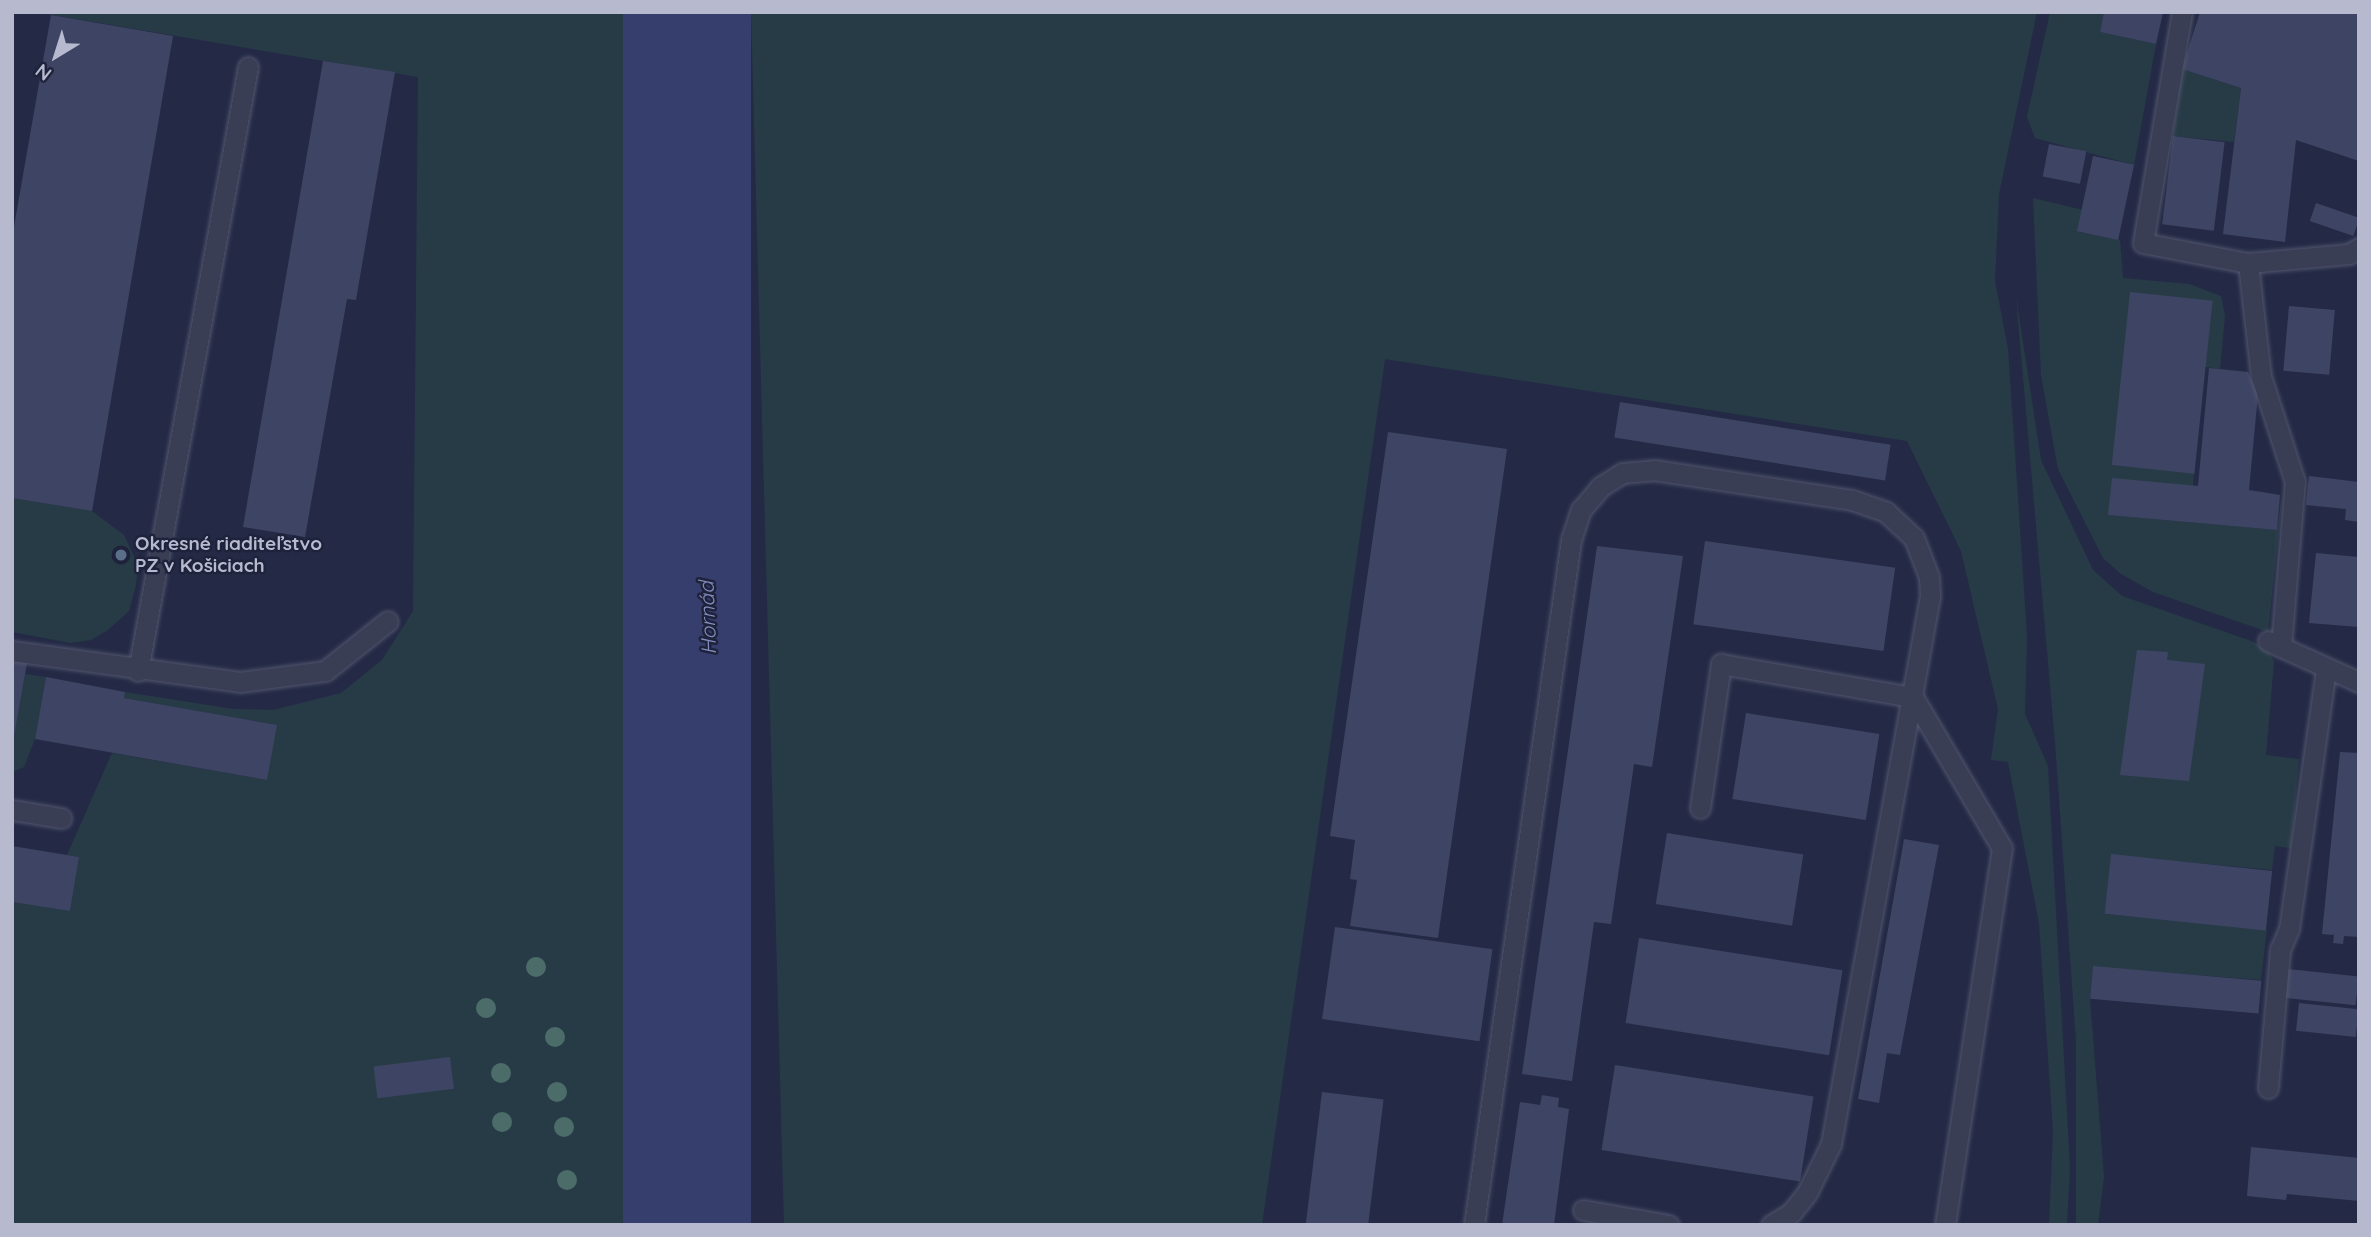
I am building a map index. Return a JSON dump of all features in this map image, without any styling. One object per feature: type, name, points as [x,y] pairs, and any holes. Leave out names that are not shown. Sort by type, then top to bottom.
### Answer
[{"type":"lane","points":[[2182,12],[2143,243],[2248,263],[2349,254],[2359,248]]},
{"type":"lane","points":[[138,671],[248,67]]},
{"type":"lane","points":[[2248,263],[2262,377],[2295,482],[2275,644],[2359,682]]},
{"type":"lane","points":[[1474,1225],[1571,540],[1581,510],[1600,487],[1622,474],[1654,470],[1852,500],[1886,512],[1914,538],[1929,577],[1930,596],[1913,697],[1831,1144],[1807,1193],[1791,1213],[1770,1225]]},
{"type":"lane","points":[[12,651],[138,671],[240,682],[325,671],[388,621]]},
{"type":"lane","points":[[1700,807],[1721,664],[1913,697],[2002,848],[1945,1225]]},
{"type":"lane","points":[[2268,1088],[2280,950],[2289,929],[2326,668]]},
{"type":"lane","points":[[12,810],[61,818]]},
{"type":"lane","points":[[1583,1210],[1669,1225]]},
{"type":"shaded area","points":[[35,12],[623,12],[665,1225],[12,1225],[12,902],[70,911],[79,857],[67,855],[112,753],[267,780],[276,725],[124,698],[125,692],[233,709],[273,710],[341,693],[382,660],[413,611],[418,77]]},
{"type":"shaded area","points":[[751,12],[2037,12],[1999,194],[1995,281],[2008,349],[2027,636],[2025,714],[2048,766],[2070,1169],[2067,1225],[2049,1225],[2053,1131],[2039,923],[2008,762],[1991,760],[1998,709],[1961,551],[1907,441],[1385,359],[1262,1225],[784,1225]]},
{"type":"shaded area","points":[[2050,12],[2104,12],[2100,32],[2156,44],[2134,165],[2035,138],[2027,117]]},
{"type":"shaded area","points":[[2182,69],[2241,88],[2234,142],[2173,136]]},
{"type":"shaded area","points":[[2033,198],[2083,210],[2079,232],[2120,240],[2123,278],[2189,284],[2221,296],[2225,316],[2220,369],[2206,367],[2112,465],[2194,473],[2193,486],[2109,515],[2277,530],[2283,489],[2268,632],[2153,592],[2121,574],[2103,558],[2058,469],[2041,375]]},
{"type":"shaded area","points":[[2016,297],[2041,460],[2093,570],[2122,596],[2254,642],[2269,652],[2274,662],[2266,755],[2299,759],[2291,848],[2275,846],[2272,870],[2111,855],[2106,914],[2267,929],[2261,980],[2093,967],[2090,999],[2104,1177],[2098,1225],[2076,1225],[2076,1041],[2055,742]]},
{"type":"shaded area","points":[[12,498],[92,511],[124,535],[138,565],[136,585],[129,611],[108,630],[91,640],[70,643],[12,632]]},
{"type":"shaded area","points":[[25,674],[46,677],[35,739],[24,767],[12,772],[12,744]]},
{"type":"water","name":"Hornád","points":[[623,12],[751,12],[751,1225],[623,1225]]},
{"type":"building","points":[[2104,12],[2163,12],[2156,44],[2100,32]]},
{"type":"building","points":[[2200,12],[2359,12],[2359,161],[2296,140],[2285,242],[2223,234],[2241,88],[2182,69]]},
{"type":"building","points":[[51,15],[173,36],[92,511],[12,498],[12,238]]},
{"type":"building","points":[[323,61],[395,72],[356,300],[347,299],[305,537],[243,527]]},
{"type":"building","points":[[2173,136],[2225,142],[2214,231],[2162,224]]},
{"type":"building","points":[[2049,144],[2086,151],[2080,184],[2043,176]]},
{"type":"building","points":[[2093,156],[2134,165],[2118,240],[2077,231]]},
{"type":"building","points":[[2316,203],[2359,218],[2353,236],[2310,221]]},
{"type":"building","points":[[2130,292],[2213,301],[2194,474],[2112,465]]},
{"type":"building","points":[[2289,306],[2335,310],[2329,375],[2283,371]]},
{"type":"building","points":[[2209,368],[2248,372],[2258,394],[2249,490],[2280,495],[2277,530],[2108,515],[2112,478],[2198,486]]},
{"type":"building","points":[[1620,402],[1891,445],[1885,480],[1614,438]]},
{"type":"building","points":[[1388,432],[1507,449],[1438,938],[1350,926],[1357,880],[1350,879],[1355,840],[1330,836]]},
{"type":"building","points":[[2309,476],[2359,482],[2359,522],[2345,520],[2346,509],[2306,505]]},
{"type":"building","points":[[1705,541],[1895,568],[1883,651],[1693,624]]},
{"type":"building","points":[[1597,546],[1683,556],[1652,767],[1634,764],[1611,924],[1594,922],[1572,1081],[1522,1074]]},
{"type":"building","points":[[2316,553],[2359,557],[2359,627],[2309,623]]},
{"type":"building","points":[[2137,650],[2168,652],[2167,660],[2205,664],[2189,781],[2120,775]]},
{"type":"building","points":[[12,661],[27,663],[14,736],[12,736]]},
{"type":"building","points":[[46,677],[125,692],[124,698],[277,725],[267,780],[35,739]]},
{"type":"building","points":[[1746,713],[1879,734],[1866,820],[1732,799]]},
{"type":"building","points":[[2340,752],[2359,753],[2359,937],[2344,936],[2343,944],[2333,943],[2334,935],[2322,934]]},
{"type":"building","points":[[1667,833],[1803,855],[1792,926],[1656,904]]},
{"type":"building","points":[[1904,839],[1939,845],[1900,1055],[1887,1053],[1879,1103],[1858,1099]]},
{"type":"building","points":[[12,846],[79,857],[70,911],[12,902]]},
{"type":"building","points":[[2111,854],[2272,871],[2266,931],[2105,914]]},
{"type":"building","points":[[1335,927],[1492,949],[1480,1041],[1322,1019]]},
{"type":"building","points":[[1639,938],[1842,970],[1829,1055],[1626,1023]]},
{"type":"building","points":[[2093,966],[2261,981],[2258,1014],[2090,999]]},
{"type":"building","points":[[2288,969],[2359,976],[2356,1005],[2285,998]]},
{"type":"building","points":[[2299,1003],[2359,1009],[2356,1037],[2296,1031]]},
{"type":"building","points":[[450,1057],[454,1089],[377,1098],[374,1066]]},
{"type":"building","points":[[1615,1065],[1814,1096],[1800,1181],[1602,1150]]},
{"type":"building","points":[[1322,1092],[1384,1100],[1368,1225],[1306,1225]]},
{"type":"building","points":[[1542,1095],[1559,1098],[1558,1107],[1569,1109],[1554,1225],[1502,1225],[1520,1102],[1540,1105]]},
{"type":"building","points":[[2251,1147],[2359,1158],[2359,1201],[2287,1194],[2286,1200],[2247,1196]]},
{"type":"place","name":"Okresné riaditeľstvo PZ v Košiciach","points":[[121,555]]}]
